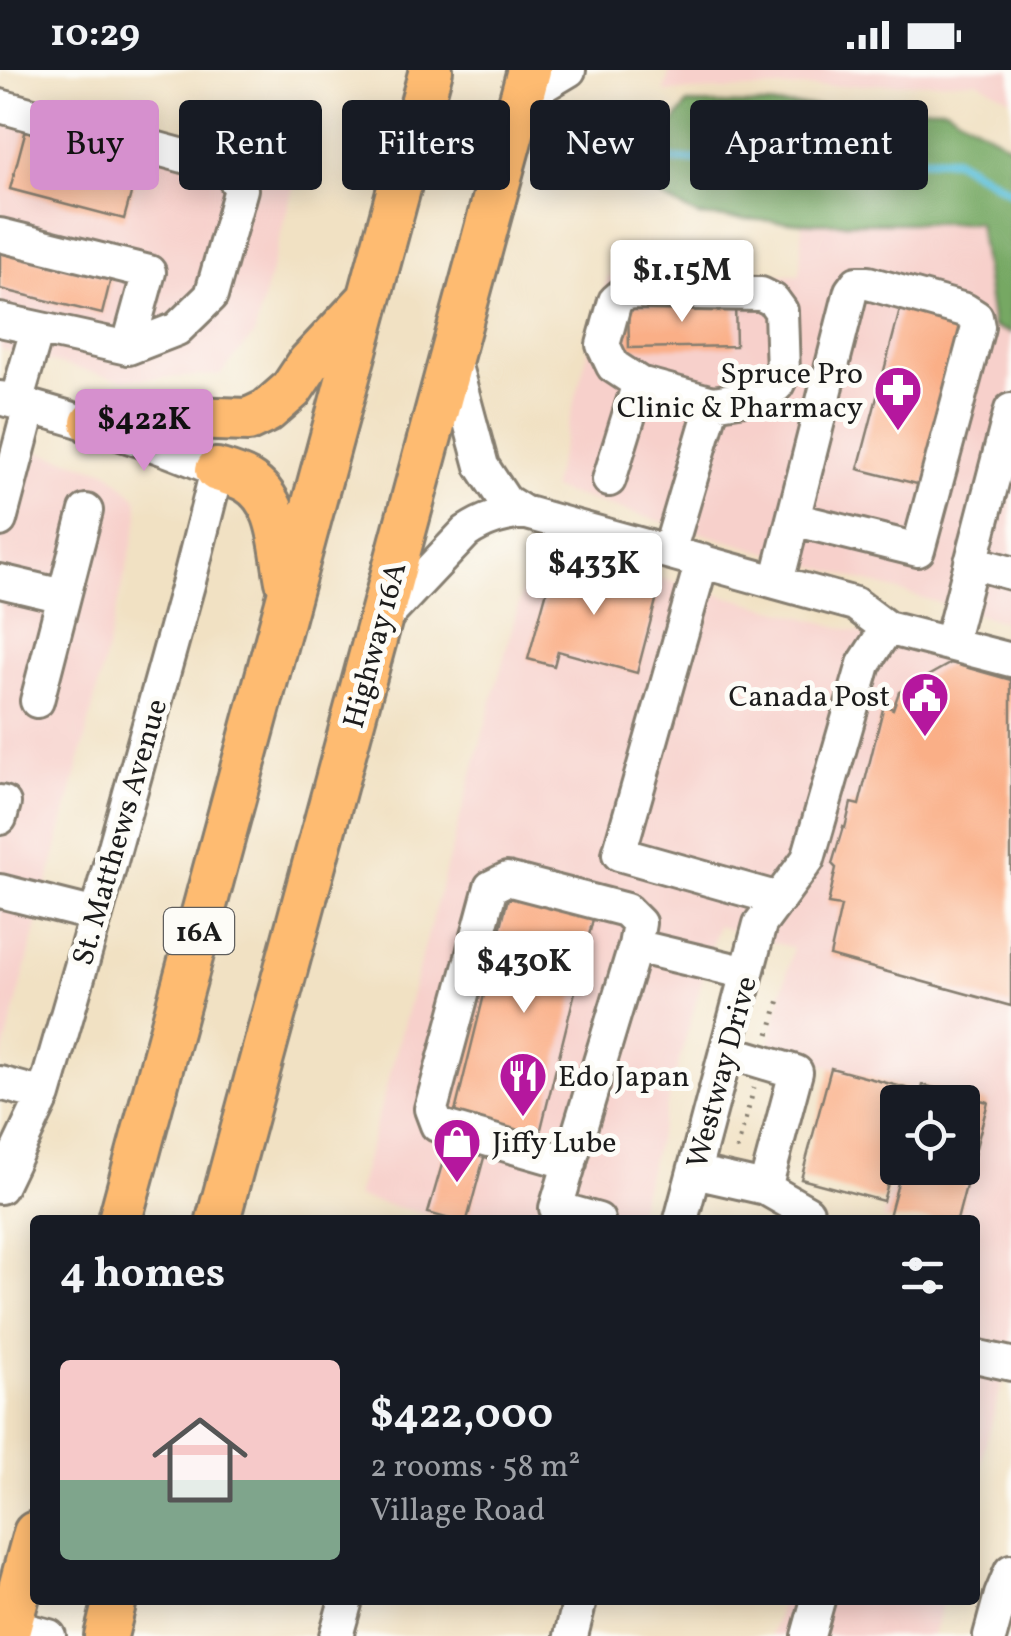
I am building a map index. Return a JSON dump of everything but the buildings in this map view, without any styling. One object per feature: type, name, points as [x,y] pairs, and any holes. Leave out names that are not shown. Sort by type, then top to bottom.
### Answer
[{"type":"main road","name":"16A","points":[[121,1215],[431,70]]},
{"type":"main road","name":"Highway 16A","points":[[219,1215],[526,84]]},
{"type":"main road","points":[[92,423],[157,418],[248,420],[268,411],[292,390],[309,363],[369,299]]},
{"type":"main road","points":[[217,470],[246,481],[274,510],[289,596]]},
{"type":"main road","points":[[16,1630],[30,1559]]},
{"type":"main road","points":[[106,1636],[114,1605]]},
{"type":"street","points":[[526,84],[569,70]]},
{"type":"street","points":[[0,106],[228,168],[241,189],[211,296],[177,329],[128,348],[0,320]]},
{"type":"street","points":[[0,235],[148,272],[128,348]]},
{"type":"street","points":[[777,582],[793,518],[851,290],[857,284],[868,283],[964,310],[976,317],[978,327],[918,550],[793,518]]},
{"type":"street","points":[[623,294],[762,294],[781,311],[783,372],[777,386],[764,395],[713,403],[639,383],[612,366],[603,344],[615,301],[623,294]]},
{"type":"street","points":[[0,520],[15,402],[37,330]]},
{"type":"street","points":[[452,354],[482,466],[506,500],[524,512],[855,604],[887,628],[1011,660]]},
{"type":"street","points":[[609,480],[639,383]]},
{"type":"street","points":[[15,402],[92,423],[217,470]]},
{"type":"street","points":[[669,552],[713,403]]},
{"type":"street","points":[[950,644],[1011,410]]},
{"type":"street","name":"St. Matthews Avenue","points":[[0,1188],[44,1095],[217,470]]},
{"type":"street","points":[[37,701],[86,511]]},
{"type":"street","points":[[380,623],[466,532],[498,516],[524,512]]},
{"type":"street","points":[[702,561],[619,854],[769,912],[808,859],[864,664],[887,628]]},
{"type":"street","points":[[971,562],[1011,573]]},
{"type":"street","points":[[0,581],[63,596]]},
{"type":"street","points":[[0,802],[4,802],[0,818]]},
{"type":"street","points":[[570,1163],[437,1125],[431,1109],[490,887],[507,879],[626,910],[639,923],[634,946],[570,1163],[556,1208],[580,1215]]},
{"type":"street","points":[[0,891],[96,916]]},
{"type":"street","name":"Westway Drive","points":[[682,1215],[747,973],[769,912]]},
{"type":"street","points":[[634,946],[747,973]]},
{"type":"street","points":[[726,1051],[796,1072],[765,1188]]},
{"type":"street","points":[[0,1083],[44,1095]]},
{"type":"street","points":[[694,1172],[765,1188],[806,1215]]},
{"type":"street","points":[[980,1357],[1011,1364]]},
{"type":"street","points":[[990,1636],[996,1585]]},
{"type":"street","points":[[336,1636],[345,1605]]},
{"type":"street","points":[[571,1636],[579,1605]]},
{"type":"street","points":[[808,1636],[817,1605]]},
{"type":"path","points":[[729,1180],[780,996]]},
{"type":"shaded area","points":[[670,70],[1011,70],[1011,99],[977,81],[664,92]]},
{"type":"shaded area","points":[[0,95],[30,102],[30,190],[159,190],[159,134],[179,139],[179,190],[292,190],[254,335],[220,375],[122,380],[0,349]]},
{"type":"shaded area","points":[[802,223],[979,223],[993,327],[1011,333],[1011,624],[551,489],[608,276],[800,275]]},
{"type":"shaded area","points":[[0,441],[108,471],[137,498],[139,517],[0,1067]]},
{"type":"shaded area","points":[[535,544],[1011,674],[1011,1351],[980,1465],[980,1215],[883,1215],[891,1185],[980,1185],[980,1085],[897,1085],[768,1050],[793,948],[717,926],[636,1215],[428,1215],[356,1197]]},
{"type":"shaded area","points":[[781,1605],[942,1605],[933,1636],[772,1636]]},
{"type":"green space","points":[[690,104],[690,190],[928,190],[928,108],[945,108],[1011,146],[1011,333],[993,327],[978,223],[802,223],[698,216],[648,190],[670,190],[670,129]]},
{"type":"waterway","points":[[670,160],[954,159],[1011,192]]},
{"type":"place","name":"Spruce Pro Clinic & Pharmacy","points":[[898,432]]},
{"type":"place","name":"Canada Post","points":[[925,738]]},
{"type":"place","name":"Edo Japan","points":[[523,1118]]},
{"type":"place","name":"Jiffy Lube","points":[[457,1184]]}]
